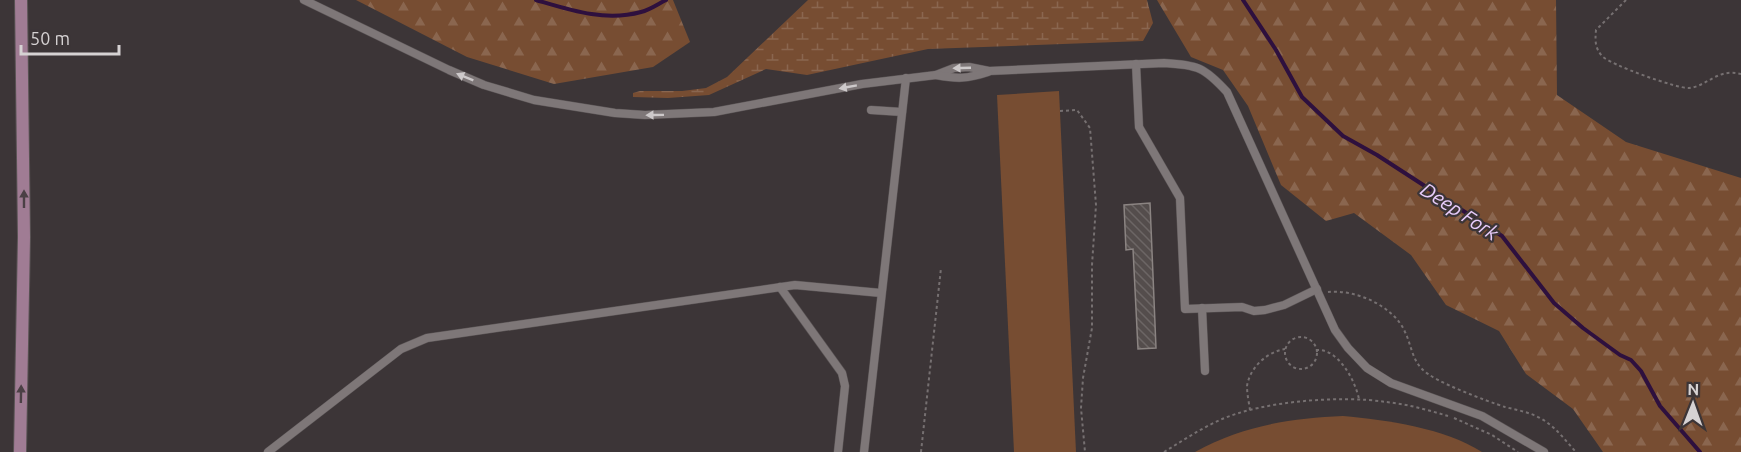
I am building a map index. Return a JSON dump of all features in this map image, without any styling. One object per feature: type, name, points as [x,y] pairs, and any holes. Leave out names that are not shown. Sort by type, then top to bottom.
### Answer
[{"type":"main road","points":[[20,452],[24,237],[21,0]]},
{"type":"lane","points":[[304,0],[484,85],[534,100],[589,110],[645,115],[714,112],[906,78],[936,75],[954,68],[969,67],[989,71],[1164,63],[1188,64],[1209,73],[1227,92],[1335,330],[1348,348],[1368,368],[1391,383],[1482,416],[1544,452]]},
{"type":"lane","points":[[1136,64],[1139,127],[1179,198],[1185,309],[1242,307],[1254,311],[1265,310],[1318,292]]},
{"type":"lane","points":[[864,452],[906,78]]},
{"type":"lane","points":[[871,110],[902,112]]},
{"type":"lane","points":[[268,452],[401,350],[427,338],[800,284],[881,293]]},
{"type":"lane","points":[[780,287],[842,373],[845,386],[838,452]]},
{"type":"lane","points":[[1202,308],[1205,371]]},
{"type":"path","points":[[1626,0],[1596,30],[1595,46],[1603,58],[1622,68],[1688,88],[1730,71],[1741,74]]},
{"type":"path","points":[[1060,111],[1077,110],[1090,128],[1096,205],[1092,265],[1092,328],[1083,378],[1081,408],[1085,452]]},
{"type":"path","points":[[921,452],[941,268]]},
{"type":"path","points":[[1318,292],[1344,292],[1377,304],[1395,317],[1405,331],[1412,353],[1421,369],[1435,378],[1502,406],[1540,418],[1555,429],[1576,452]]},
{"type":"path","points":[[1250,410],[1248,386],[1254,370],[1269,354],[1285,349],[1294,339],[1303,338],[1311,342],[1316,355],[1312,364],[1303,369],[1293,367],[1289,363],[1285,349]]},
{"type":"path","points":[[1316,350],[1330,352],[1346,369],[1357,388],[1359,399]]},
{"type":"path","points":[[1164,452],[1221,420],[1250,410],[1323,400],[1359,399],[1410,406],[1449,416],[1492,435],[1518,452]]},
{"type":"green space","points":[[356,0],[673,0],[690,42],[653,67],[554,84],[467,57]]},
{"type":"green space","points":[[808,0],[1147,0],[1153,23],[1143,41],[928,49],[807,75],[766,69],[709,95],[668,98],[633,97],[633,93],[640,91],[682,91],[706,88],[727,77]]},
{"type":"green space","points":[[1157,0],[1556,0],[1557,95],[1626,142],[1741,178],[1741,452],[1603,452],[1573,409],[1526,374],[1499,331],[1446,305],[1411,255],[1354,213],[1326,221],[1281,185],[1248,106],[1223,70],[1191,57]]},
{"type":"green space","points":[[1059,91],[1076,452],[1014,452],[997,95]]},
{"type":"green space","points":[[1343,416],[1415,426],[1450,437],[1482,452],[1195,452],[1231,436],[1267,425]]},
{"type":"building","points":[[1150,203],[1156,348],[1138,349],[1133,249],[1126,250],[1124,205]]},
{"type":"waterway","name":"Deep Fork","points":[[536,0],[588,14],[614,16],[644,11],[666,0]]},
{"type":"waterway","name":"Deep Fork","points":[[1243,0],[1276,50],[1302,97],[1343,136],[1377,155],[1502,236],[1554,303],[1583,328],[1620,355],[1631,360],[1641,371],[1660,406],[1700,452]]}]
